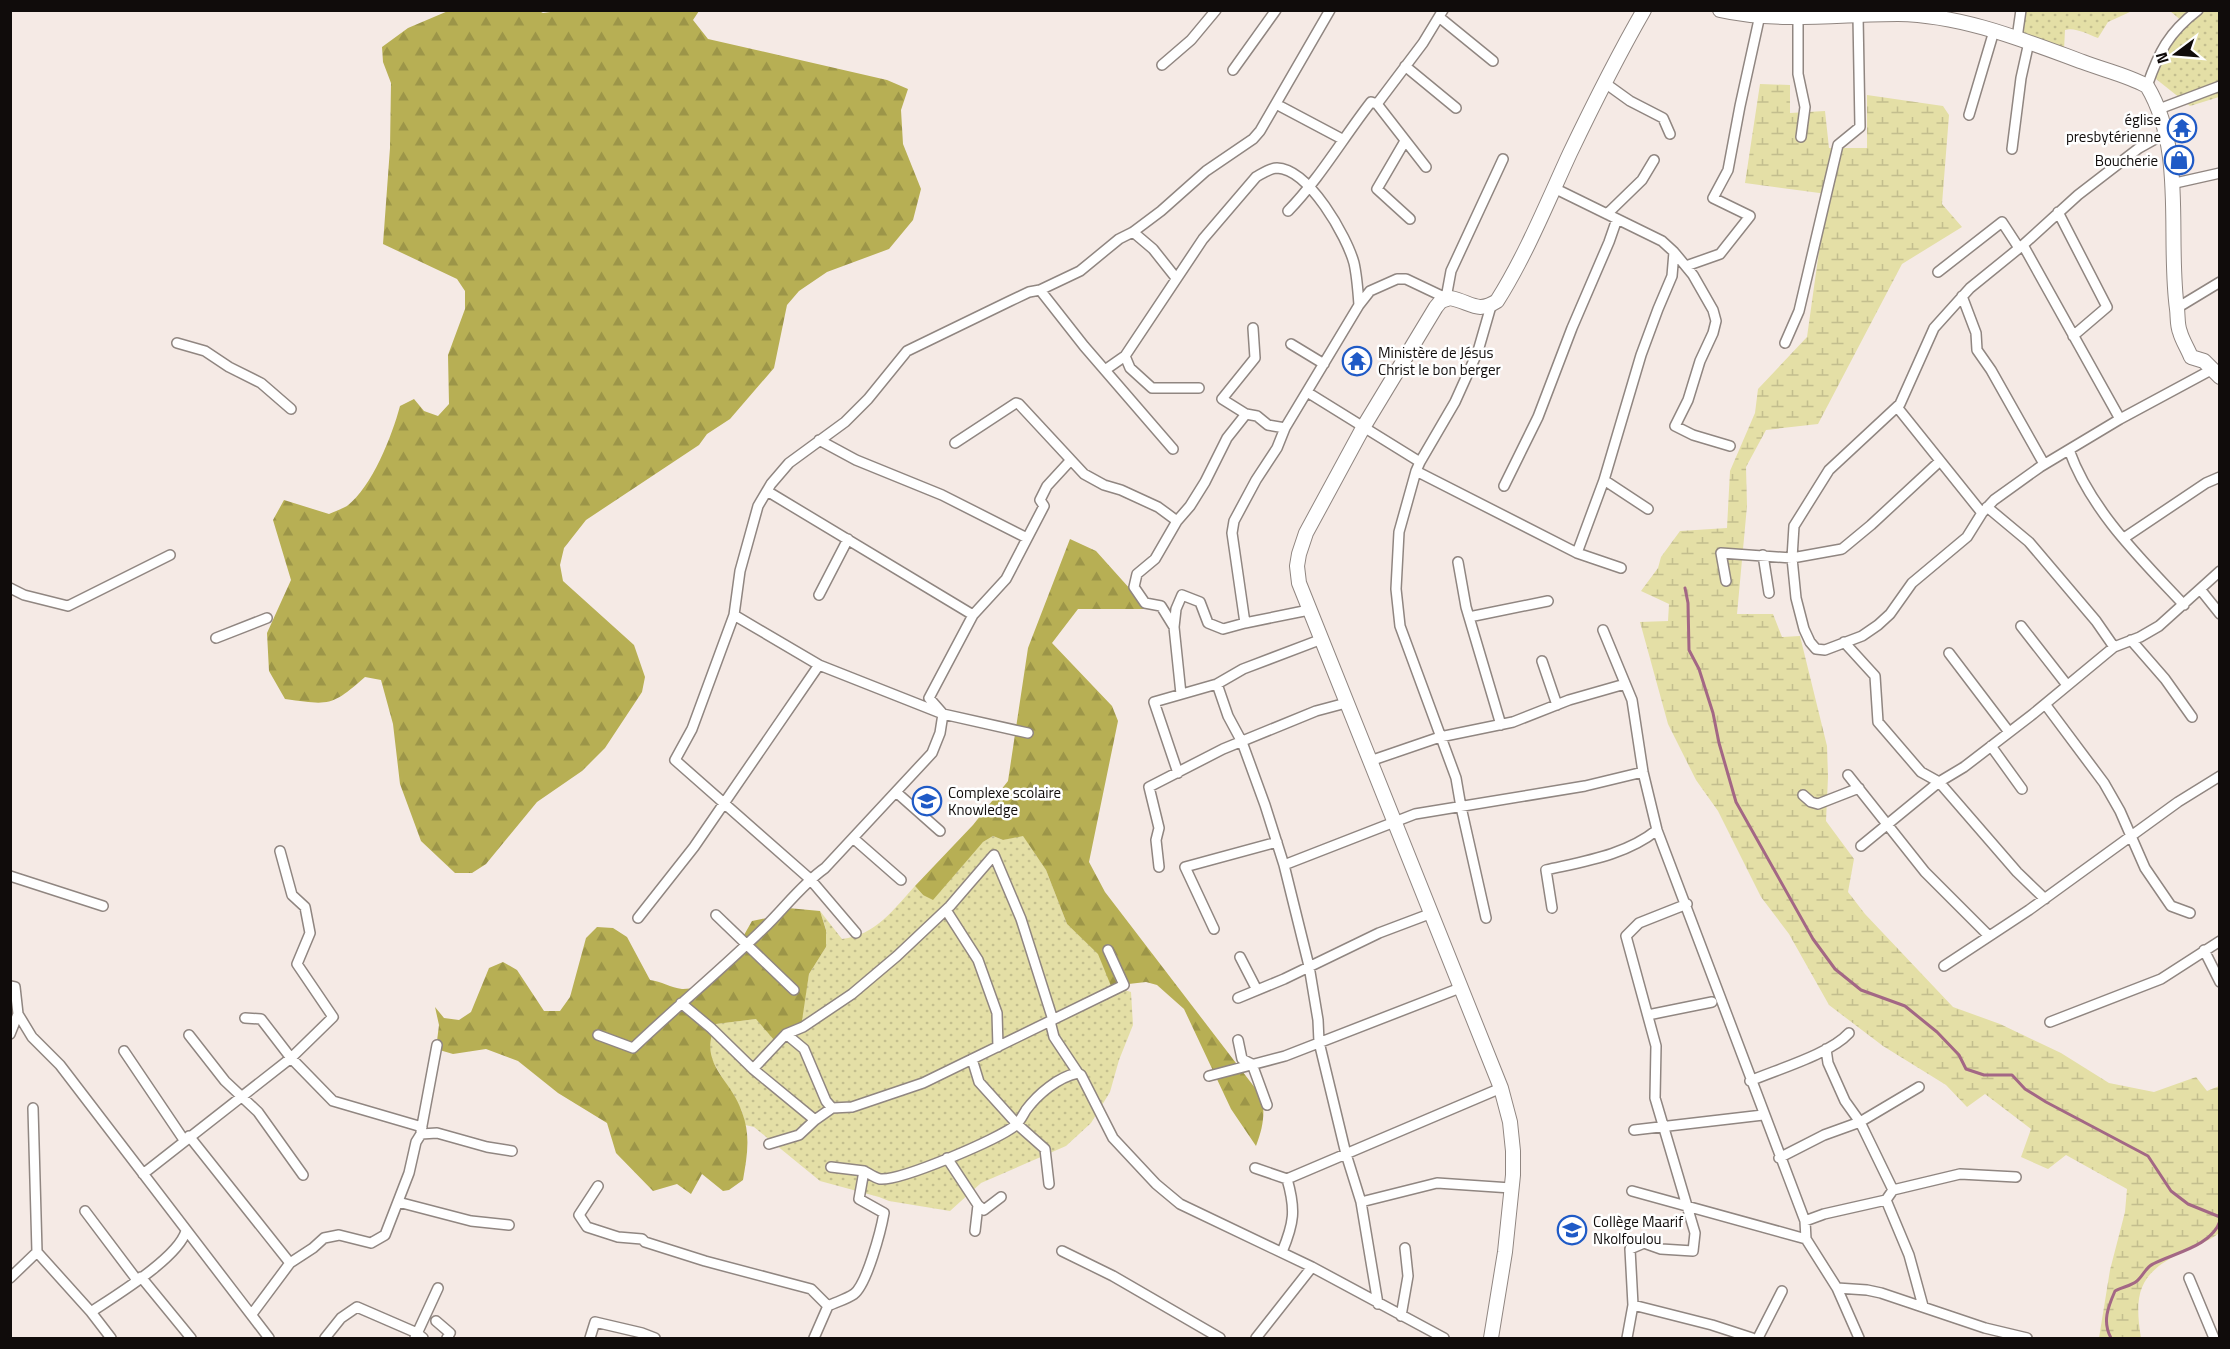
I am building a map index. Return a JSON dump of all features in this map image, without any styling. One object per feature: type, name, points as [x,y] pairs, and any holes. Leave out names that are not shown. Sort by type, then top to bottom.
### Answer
[{"type":"street","points":[[1162,65],[1191,40],[1216,10]]},
{"type":"street","points":[[1233,70],[1276,10]]},
{"type":"street","points":[[856,933],[810,879],[675,760],[692,729],[734,615],[740,571],[758,506],[789,463],[845,422],[868,399],[907,351],[1019,296],[1040,290],[1080,271],[1119,239],[1133,232],[1181,195],[1206,171],[1253,139],[1260,131],[1330,10]]},
{"type":"street","points":[[1245,622],[1232,533],[1234,521],[1256,480],[1277,448],[1285,428],[1359,305],[1370,291],[1396,279],[1406,279],[1446,298],[1462,301],[1478,308],[1491,306],[1497,302],[1556,189],[1569,156],[1605,83],[1644,10]]},
{"type":"street","points":[[2012,149],[2021,78],[2023,40],[2021,10]]},
{"type":"street","points":[[2147,86],[2163,45],[2183,22],[2198,10]]},
{"type":"street","points":[[1721,11],[1742,15],[1798,16],[1831,13],[1858,16],[1899,14],[1969,23],[2023,40],[2147,86],[2159,109],[2166,133],[2179,332],[2191,357],[2204,361],[2216,373],[2120,418],[2044,464],[1994,500],[1967,537],[1912,583],[1884,620],[1862,636],[1825,650],[1816,650],[1810,642],[1796,598],[1792,558],[1794,526],[1829,470],[1897,407],[1934,328],[1962,296],[2058,212],[2139,148],[2166,133]]},
{"type":"street","points":[[1377,104],[1441,14],[1492,61]]},
{"type":"street","points":[[1686,266],[1720,254],[1750,216],[1713,198],[1728,171],[1760,15]]},
{"type":"street","points":[[1798,16],[1798,75],[1805,107],[1801,137]]},
{"type":"street","points":[[1785,343],[1799,311],[1838,145],[1860,127],[1858,16]]},
{"type":"street","points":[[1969,115],[1994,31]]},
{"type":"street","points":[[1405,66],[1456,108]]},
{"type":"street","points":[[1605,83],[1630,101],[1663,118],[1670,134]]},
{"type":"street","points":[[2159,109],[2220,86]]},
{"type":"street","points":[[1288,211],[1310,188],[1342,139],[1371,102],[1377,104],[1426,167]]},
{"type":"street","points":[[1276,104],[1342,139]]},
{"type":"street","points":[[1405,141],[1377,189],[1410,219]]},
{"type":"street","points":[[1491,1338],[1505,1252],[1511,1188],[1513,1151],[1510,1122],[1501,1088],[1299,583],[1297,566],[1301,544],[1364,426],[1436,307],[1446,298],[1451,271],[1503,159]]},
{"type":"street","points":[[1607,214],[1641,180],[1653,160]]},
{"type":"street","points":[[1105,370],[1125,356],[1176,278],[1226,210],[1256,177],[1275,168],[1284,169],[1310,188],[1345,238],[1354,264],[1359,305]]},
{"type":"street","points":[[2171,184],[2220,173]]},
{"type":"street","points":[[1556,189],[1662,242],[1686,266],[1708,301],[1716,321],[1688,400],[1675,426],[1693,435],[1730,447]]},
{"type":"street","points":[[2058,212],[2107,307],[2073,336]]},
{"type":"street","points":[[1504,486],[1539,417],[1572,328],[1617,219]]},
{"type":"street","points":[[1938,272],[2002,222],[2021,246],[2120,418]]},
{"type":"street","points":[[1133,232],[1153,249],[1176,278]]},
{"type":"street","points":[[1577,553],[1604,480],[1641,355],[1672,276],[1674,252]]},
{"type":"street","points":[[2177,308],[2220,282]]},
{"type":"street","points":[[1040,290],[1173,449]]},
{"type":"street","points":[[1962,296],[1976,333],[1977,350],[1991,370],[2044,464]]},
{"type":"street","points":[[1486,918],[1456,778],[1400,626],[1396,589],[1399,532],[1418,466],[1455,402],[1478,351],[1491,306]]},
{"type":"street","points":[[1252,328],[1255,358],[1222,399],[1246,414],[1257,416],[1268,425],[1285,428]]},
{"type":"street","points":[[177,343],[205,351],[229,367],[261,383],[291,408]]},
{"type":"street","points":[[1291,344],[1324,364]]},
{"type":"street","points":[[1125,356],[1131,368],[1152,388],[1199,388]]},
{"type":"street","points":[[1308,392],[1364,426],[1418,466],[1577,553],[1621,568]]},
{"type":"street","points":[[955,443],[1016,403],[1019,404],[1084,474],[1104,485],[1158,507],[1177,521]]},
{"type":"street","points":[[1897,407],[1985,510],[2029,542],[2096,621],[2114,647]]},
{"type":"street","points":[[1174,627],[1161,606],[1145,603],[1134,586],[1137,574],[1155,559],[1177,521],[1190,506],[1227,438],[1246,414]]},
{"type":"street","points":[[819,440],[856,460],[942,495],[1027,538]]},
{"type":"street","points":[[2069,450],[2077,471],[2103,513],[2142,561],[2184,605]]},
{"type":"street","points":[[1726,581],[1721,553],[1792,558],[1842,549],[1940,460]]},
{"type":"street","points":[[944,714],[929,698],[973,615],[1006,579],[1044,506],[1040,500],[1047,486],[1070,461]]},
{"type":"street","points":[[2124,538],[2206,483],[2220,477]]},
{"type":"street","points":[[1604,480],[1648,509]]},
{"type":"street","points":[[767,491],[973,615]]},
{"type":"street","points":[[819,596],[848,539]]},
{"type":"street","points":[[10,588],[24,595],[68,606],[170,555]]},
{"type":"street","points":[[1763,555],[1768,593]]},
{"type":"street","points":[[1458,562],[1469,617],[1501,724]]},
{"type":"street","points":[[1861,846],[1939,782],[1991,746],[2045,704],[2114,647],[2159,626],[2220,571]]},
{"type":"street","points":[[2200,589],[2220,614]]},
{"type":"street","points":[[1181,694],[1174,627],[1176,609],[1182,595],[1200,602],[1208,623],[1223,629],[1245,622],[1310,610]]},
{"type":"street","points":[[1469,617],[1548,601]]},
{"type":"street","points":[[734,615],[819,665],[944,714],[1028,733]]},
{"type":"street","points":[[216,638],[267,618]]},
{"type":"street","points":[[2021,626],[2067,685]]},
{"type":"street","points":[[1603,630],[1632,700],[1643,772],[1657,830],[1687,904],[1779,1158],[1805,1221],[1806,1239],[1837,1288],[1859,1338]]},
{"type":"street","points":[[1178,773],[1154,702],[1217,684],[1243,669],[1322,639]]},
{"type":"street","points":[[2131,640],[2192,717]]},
{"type":"street","points":[[1844,642],[1875,676],[1878,722],[1921,772],[1939,782],[2017,872],[2045,899]]},
{"type":"street","points":[[1948,653],[2009,732]]},
{"type":"street","points":[[1542,661],[1557,705]]},
{"type":"street","points":[[638,918],[694,847],[819,665]]},
{"type":"street","points":[[1217,684],[1228,716],[1242,742],[1266,805],[1284,866],[1309,966],[1318,1020],[1319,1042],[1346,1154],[1361,1202],[1378,1304]]},
{"type":"street","points":[[1370,761],[1440,737],[1501,724],[1625,684]]},
{"type":"street","points":[[1159,867],[1156,840],[1159,828],[1149,787],[1222,749],[1316,711],[1346,703]]},
{"type":"street","points":[[2045,704],[2104,783],[2120,812],[2145,868],[2171,906],[2190,913]]},
{"type":"street","points":[[598,1035],[633,1048],[681,1003],[713,978],[810,879],[825,868],[932,753],[944,714]]},
{"type":"street","points":[[1991,746],[2022,789]]},
{"type":"street","points":[[1284,866],[1415,814],[1586,786],[1643,772]]},
{"type":"street","points":[[1848,775],[1925,872],[1989,936]]},
{"type":"street","points":[[1944,966],[2045,899],[2178,802],[2220,776]]},
{"type":"street","points":[[1803,795],[1811,802],[1818,804],[1858,788]]},
{"type":"street","points":[[896,792],[940,831]]},
{"type":"street","points":[[1552,908],[1546,870],[1588,861],[1641,843],[1657,830]]},
{"type":"street","points":[[853,838],[901,880]]},
{"type":"street","points":[[1215,929],[1185,867],[1277,842]]},
{"type":"street","points":[[143,1174],[291,1058],[333,1017],[297,964],[310,933],[305,907],[292,895],[280,851]]},
{"type":"street","points":[[753,1069],[786,1034],[803,1026],[852,994],[897,956],[946,910],[994,855],[1021,919],[1054,1037],[1081,1075],[1113,1138],[1156,1184],[1180,1204],[1312,1267],[1444,1338]]},
{"type":"street","points":[[10,876],[103,906]]},
{"type":"street","points":[[1627,1338],[1633,1305],[1630,1249],[1644,1244],[1661,1249],[1693,1251],[1695,1233],[1655,1098],[1656,1046],[1626,936],[1639,923],[1687,904]]},
{"type":"street","points":[[946,910],[978,960],[998,1013],[998,1047]]},
{"type":"street","points":[[1238,998],[1379,933],[1432,913]]},
{"type":"street","points":[[716,915],[794,990]]},
{"type":"street","points":[[2050,1022],[2161,979],[2220,941]]},
{"type":"street","points":[[769,1144],[799,1135],[831,1108],[852,1107],[923,1083],[1125,984],[1108,950]]},
{"type":"street","points":[[2204,950],[2220,982]]},
{"type":"street","points":[[1240,957],[1257,990]]},
{"type":"street","points":[[10,986],[15,987],[18,1014],[32,1038],[60,1065],[269,1338]]},
{"type":"street","points":[[1209,1076],[1285,1056],[1461,988]]},
{"type":"street","points":[[1648,1016],[1712,1002]]},
{"type":"street","points":[[681,1003],[711,1028],[753,1069],[815,1120]]},
{"type":"street","points":[[10,1034],[18,1014]]},
{"type":"street","points":[[245,1018],[261,1019],[291,1058],[333,1101],[422,1130],[512,1151]]},
{"type":"street","points":[[1750,1081],[1826,1049],[1843,1040],[1849,1033]]},
{"type":"street","points":[[786,1034],[804,1049],[831,1108]]},
{"type":"street","points":[[189,1035],[225,1081],[258,1112],[303,1175]]},
{"type":"street","points":[[1238,1040],[1242,1059],[1252,1064],[1267,1105]]},
{"type":"street","points":[[252,1314],[290,1263],[324,1238],[339,1235],[371,1243],[385,1235],[409,1173],[416,1142],[422,1130],[436,1045]]},
{"type":"street","points":[[1826,1049],[1828,1063],[1845,1101],[1860,1122],[1893,1190]]},
{"type":"street","points":[[124,1051],[187,1138],[290,1263]]},
{"type":"street","points":[[972,1059],[979,1082],[1017,1124],[1045,1149],[1049,1184]]},
{"type":"street","points":[[831,1167],[864,1171],[880,1179],[911,1174],[995,1138],[1017,1124],[1028,1108],[1057,1082],[1078,1073]]},
{"type":"street","points":[[1779,1158],[1824,1135],[1860,1122],[1919,1087]]},
{"type":"street","points":[[1255,1167],[1287,1179],[1501,1088]]},
{"type":"street","points":[[33,1108],[37,1252],[111,1338]]},
{"type":"street","points":[[1634,1130],[1763,1115]]},
{"type":"street","points":[[947,1158],[984,1210],[1001,1197]]},
{"type":"street","points":[[814,1338],[828,1306],[855,1293],[866,1275],[881,1226],[884,1213],[859,1199],[864,1171]]},
{"type":"street","points":[[1805,1221],[1824,1214],[1886,1200],[1893,1190],[1960,1174],[2016,1177]]},
{"type":"street","points":[[1282,1252],[1292,1229],[1293,1201],[1287,1179]]},
{"type":"street","points":[[1361,1202],[1437,1183],[1511,1188]]},
{"type":"street","points":[[598,1186],[579,1215],[587,1227],[618,1237],[642,1239],[645,1242],[705,1261],[811,1289],[828,1306]]},
{"type":"street","points":[[1632,1191],[1806,1239]]},
{"type":"street","points":[[1886,1200],[1909,1254],[1923,1306]]},
{"type":"street","points":[[398,1202],[471,1221],[509,1226]]},
{"type":"street","points":[[975,1231],[978,1204]]},
{"type":"street","points":[[85,1211],[190,1338]]},
{"type":"street","points":[[91,1312],[139,1278],[179,1245],[186,1231]]},
{"type":"street","points":[[1401,1316],[1408,1276],[1405,1248]]},
{"type":"street","points":[[1062,1251],[1113,1276],[1220,1338]]},
{"type":"street","points":[[11,1276],[37,1252]]},
{"type":"street","points":[[1256,1338],[1312,1267]]},
{"type":"street","points":[[2189,1278],[2214,1338]]},
{"type":"street","points":[[325,1338],[340,1318],[357,1307],[418,1337],[438,1288]]},
{"type":"street","points":[[1837,1288],[1867,1290],[1923,1306],[1985,1328],[2027,1338]]},
{"type":"street","points":[[1758,1338],[1782,1292]]},
{"type":"street","points":[[1633,1305],[1712,1325],[1752,1338]]},
{"type":"street","points":[[436,1321],[450,1333],[447,1338]]},
{"type":"street","points":[[590,1338],[595,1322],[642,1332],[655,1338]]},
{"type":"green space","points":[[537,10],[543,13],[565,10],[699,11],[693,20],[708,39],[887,80],[908,89],[901,110],[903,144],[921,189],[913,220],[889,249],[827,272],[799,291],[787,305],[774,368],[730,419],[707,434],[699,445],[586,520],[564,548],[560,565],[563,581],[634,645],[645,677],[642,692],[605,748],[582,771],[537,802],[486,864],[472,873],[455,873],[421,841],[400,784],[393,724],[381,680],[365,677],[336,699],[321,703],[285,699],[269,671],[267,633],[291,580],[273,520],[284,500],[329,514],[347,506],[365,487],[373,474],[392,432],[400,406],[414,399],[424,411],[438,416],[449,404],[448,355],[465,309],[465,291],[457,279],[383,244],[390,148],[391,83],[383,62],[382,47],[408,28],[448,11]]},
{"type":"green space","points":[[2022,11],[2132,11],[2108,22],[2098,38],[2077,30],[2065,30],[2064,50],[2017,38]]},
{"type":"green space","points":[[2170,11],[2219,11],[2219,97],[2190,106],[2151,75],[2183,22]]},
{"type":"green space","points":[[1760,84],[1790,85],[1790,113],[1825,111],[1829,148],[1867,148],[1867,95],[1943,106],[1949,115],[1942,204],[1962,227],[1902,264],[1818,424],[1766,430],[1746,467],[1747,506],[1737,614],[1773,614],[1782,637],[1800,636],[1827,746],[1826,821],[1854,859],[1848,892],[1865,914],[1953,1007],[2000,1024],[2061,1053],[2109,1083],[2154,1092],[2196,1077],[2207,1091],[2219,1086],[2219,1233],[2208,1241],[2171,1258],[2150,1275],[2140,1294],[2138,1307],[2141,1338],[2099,1338],[2110,1270],[2125,1212],[2127,1189],[2066,1155],[2048,1169],[2021,1157],[2031,1129],[1985,1094],[1967,1107],[1946,1085],[1883,1046],[1829,1005],[1789,934],[1761,897],[1718,811],[1696,780],[1668,724],[1640,622],[1668,621],[1669,604],[1641,591],[1680,531],[1727,528],[1730,471],[1755,413],[1758,389],[1807,337],[1827,194],[1745,183]]},
{"type":"green space","points":[[1070,539],[1096,551],[1148,609],[1078,609],[1052,643],[1112,706],[1118,721],[1089,862],[1105,892],[1262,1097],[1263,1122],[1256,1146],[1231,1109],[1184,1009],[1157,985],[1146,982],[1111,986],[1098,954],[1067,924],[1046,870],[1023,836],[1003,840],[993,836],[983,842],[933,900],[923,895],[915,886],[973,825],[1008,781],[1028,648]]},
{"type":"green space","points":[[1023,835],[1046,870],[1067,924],[1099,954],[1112,986],[1131,992],[1133,1025],[1119,1060],[1110,1092],[1091,1123],[1066,1146],[981,1183],[950,1211],[889,1201],[820,1181],[754,1127],[745,1125],[742,1111],[709,1055],[709,1039],[715,1024],[756,1019],[799,1034],[809,974],[826,947],[826,929],[820,911],[842,939],[854,937],[883,920],[915,886],[923,895],[983,842],[993,836],[1003,840]]},
{"type":"green space","points":[[788,908],[820,911],[826,930],[826,947],[809,974],[800,1034],[775,1041],[756,1019],[716,1024],[711,1038],[710,1050],[713,1060],[737,1100],[747,1129],[747,1154],[743,1180],[729,1190],[723,1191],[702,1174],[691,1194],[677,1184],[653,1191],[616,1153],[607,1123],[558,1093],[518,1061],[486,1049],[453,1054],[436,1049],[439,1025],[435,1007],[444,1018],[459,1020],[471,1012],[489,968],[503,962],[517,970],[544,1011],[560,1011],[570,997],[586,938],[597,927],[613,928],[627,937],[650,980],[682,989],[695,987],[707,983],[725,966],[752,921],[767,918]]},
{"type":"waterway","points":[[1685,588],[1688,603],[1689,650],[1699,669],[1713,713],[1736,802],[1813,939],[1835,969],[1861,990],[1905,1006],[1937,1032],[1959,1055],[1966,1069],[1984,1075],[2012,1075],[2025,1089],[2046,1102],[2148,1156],[2171,1191],[2188,1204],[2220,1217]]},
{"type":"waterway","points":[[2111,1338],[2106,1320],[2115,1291],[2135,1283],[2153,1264],[2201,1243],[2216,1230],[2220,1221]]},
{"type":"place","name":"église presbytérienne","points":[[2182,128]]},
{"type":"place","name":"Boucherie","points":[[2179,160]]},
{"type":"place","name":"Ministère de Jésus Christ le bon berger","points":[[1357,361]]},
{"type":"place","name":"Complexe scolaire Knowledge","points":[[927,801]]},
{"type":"place","name":"Collège Maarif Nkolfoulou","points":[[1572,1230]]}]
